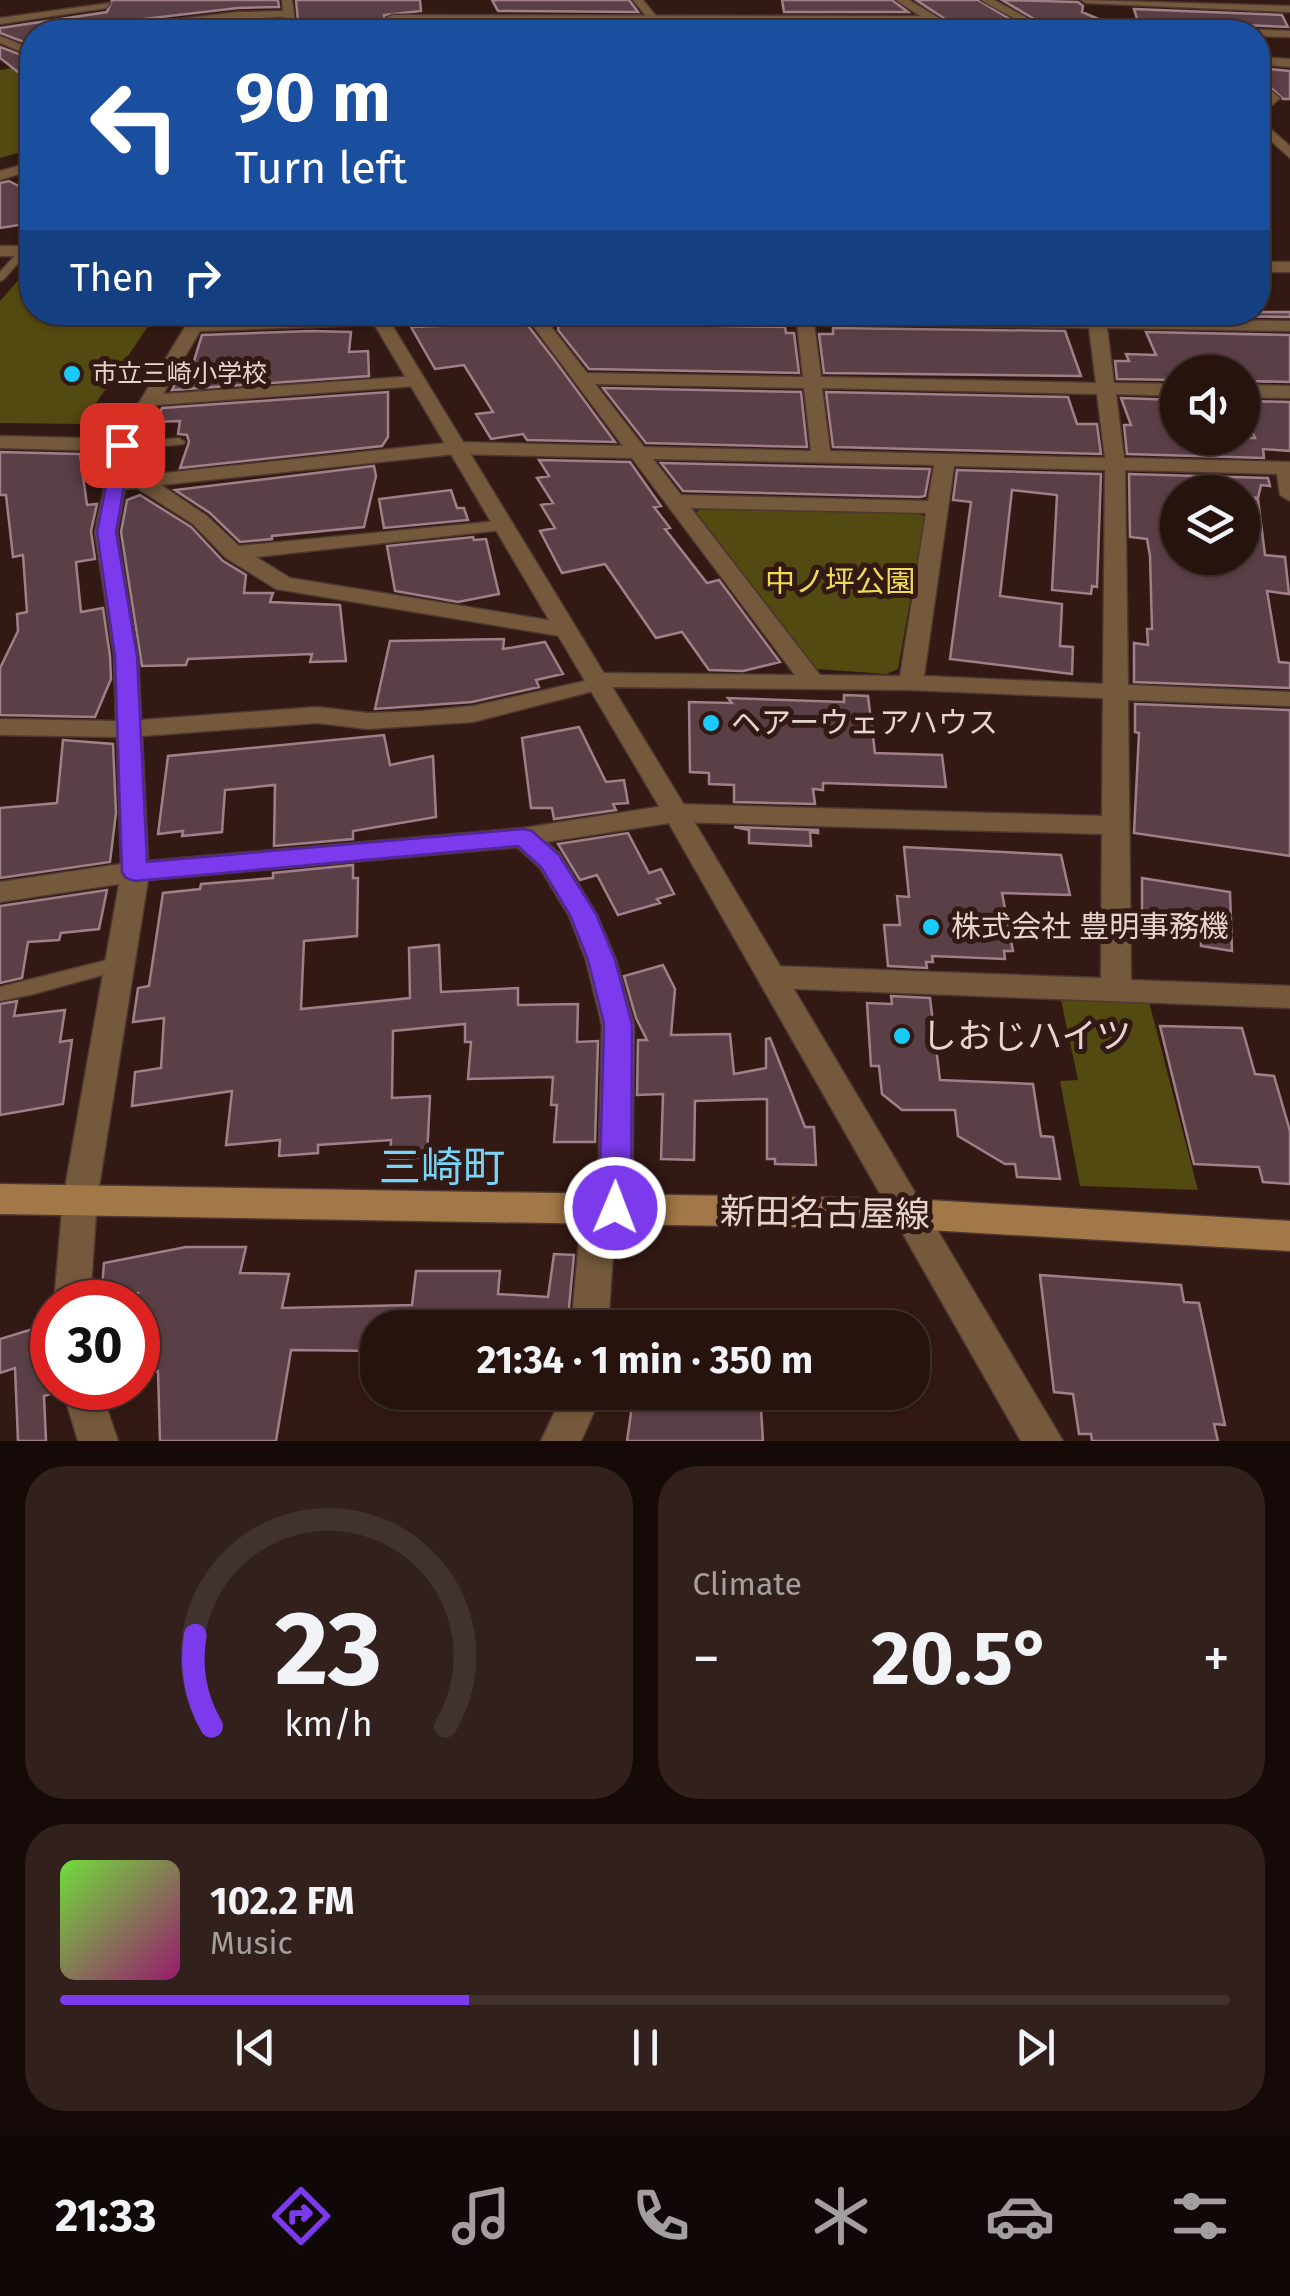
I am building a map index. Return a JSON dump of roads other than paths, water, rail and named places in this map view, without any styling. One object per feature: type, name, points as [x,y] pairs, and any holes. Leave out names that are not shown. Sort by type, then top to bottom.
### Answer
[{"type":"main road","name":"新田名古屋線","points":[[0,1199],[912,1214],[1290,1236]]},
{"type":"street","points":[[201,0],[216,17]]},
{"type":"street","points":[[287,0],[289,20]]},
{"type":"street","points":[[385,0],[392,18],[932,19]]},
{"type":"street","points":[[638,0],[654,18]]},
{"type":"street","points":[[687,0],[702,18]]},
{"type":"street","points":[[901,0],[932,19]]},
{"type":"street","points":[[986,0],[1024,20]]},
{"type":"street","points":[[1083,0],[1290,9]]},
{"type":"street","points":[[1083,0],[1113,14]]},
{"type":"street","points":[[0,21],[105,3],[127,20]]},
{"type":"street","points":[[196,20],[288,14]]},
{"type":"street","points":[[1283,142],[1290,154]]},
{"type":"street","points":[[74,1280],[80,1198],[135,872],[126,656],[106,532],[122,446],[195,325]]},
{"type":"street","points":[[382,325],[676,813],[1043,1441]]},
{"type":"street","points":[[540,325],[812,681]]},
{"type":"street","points":[[805,325],[821,456]]},
{"type":"street","points":[[1098,325],[1116,462],[1116,990]]},
{"type":"street","points":[[582,378],[1160,390]]},
{"type":"street","points":[[150,400],[416,381]]},
{"type":"street","points":[[1260,392],[1290,392]]},
{"type":"street","points":[[0,442],[122,446]]},
{"type":"street","points":[[114,484],[456,448],[1288,468],[1290,496]]},
{"type":"street","points":[[910,683],[945,458]]},
{"type":"street","points":[[142,482],[200,520],[234,553],[284,584],[566,630]]},
{"type":"street","points":[[676,501],[937,508]]},
{"type":"street","points":[[234,553],[502,524]]},
{"type":"street","points":[[0,727],[131,729],[318,715],[368,721],[421,719],[474,714],[597,682],[910,683],[1290,700]]},
{"type":"street","points":[[0,892],[135,872],[523,837],[676,813],[1117,825]]},
{"type":"street","points":[[523,837],[550,861],[583,914],[601,960],[618,1024],[607,1208],[593,1310]]},
{"type":"street","points":[[773,977],[1290,997]]},
{"type":"street","points":[[88,1410],[98,1441]]},
{"type":"street","points":[[561,1441],[576,1410]]},
{"type":"lane","points":[[0,278],[20,258]]},
{"type":"lane","points":[[122,446],[179,442]]},
{"type":"lane","points":[[0,994],[87,968],[120,964]]},
{"type":"place","name":"市立三崎小学校","points":[[72,374]]},
{"type":"place","name":"ヘアーウェアハウス","points":[[711,723]]},
{"type":"place","name":"株式会社 豊明事務機","points":[[931,927]]},
{"type":"place","name":"しおじハイツ","points":[[902,1036]]},
{"type":"district","name":"三崎町","points":[[442,1168]]},
{"type":"park label","name":"中ノ坪公園","points":[[840,582]]}]
